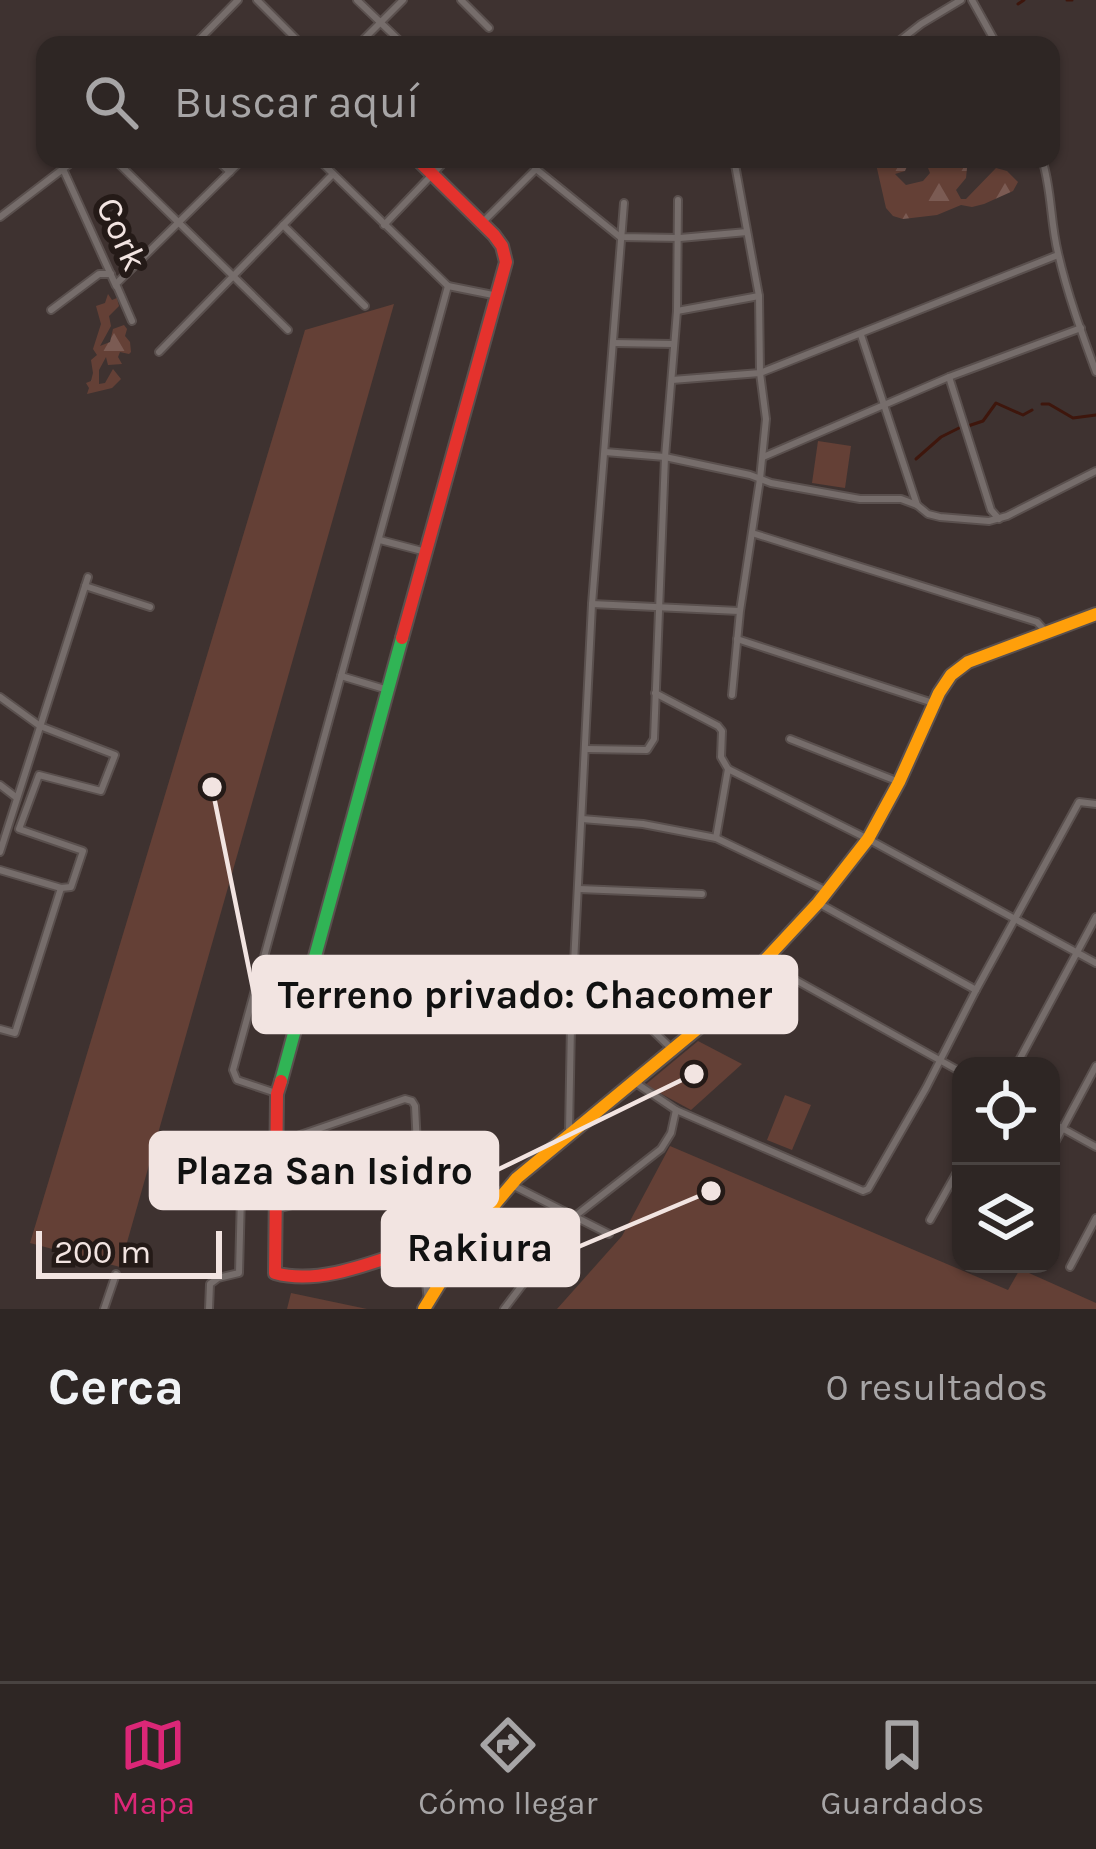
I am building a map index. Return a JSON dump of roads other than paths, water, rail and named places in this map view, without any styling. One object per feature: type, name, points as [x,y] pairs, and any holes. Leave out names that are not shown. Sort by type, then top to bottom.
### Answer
[{"type":"street","points":[[205,36],[238,0]]},
{"type":"street","points":[[257,0],[293,36]]},
{"type":"street","points":[[357,0],[394,36]]},
{"type":"street","points":[[367,36],[404,0]]},
{"type":"street","points":[[460,0],[489,28]]},
{"type":"street","points":[[906,36],[961,0]]},
{"type":"street","points":[[972,0],[992,36]]},
{"type":"street","points":[[0,217],[65,168]]},
{"type":"street","points":[[123,168],[288,330]]},
{"type":"street","points":[[226,168],[230,172]]},
{"type":"street","points":[[178,223],[234,168]]},
{"type":"street","points":[[327,168],[448,286],[498,296]]},
{"type":"street","points":[[422,1246],[330,1272],[290,1279],[274,1273],[277,1094],[506,262],[494,235],[426,168]]},
{"type":"street","points":[[385,224],[438,168]]},
{"type":"street","points":[[732,695],[766,418],[759,296],[736,168]]},
{"type":"street","points":[[1045,168],[1058,256],[1096,372]]},
{"type":"street","points":[[482,223],[536,169],[620,238],[747,232]]},
{"type":"street","name":"Cork","points":[[63,170],[132,321],[116,284],[178,223]]},
{"type":"street","points":[[160,352],[333,174]]},
{"type":"street","points":[[586,749],[647,750],[654,739],[665,457],[677,311],[678,200]]},
{"type":"street","points":[[569,1132],[592,604],[624,203]]},
{"type":"street","points":[[283,225],[365,306]]},
{"type":"street","points":[[672,380],[760,373],[1058,256]]},
{"type":"street","points":[[51,310],[99,274],[111,274]]},
{"type":"street","points":[[277,1094],[237,1080],[233,1070],[448,286]]},
{"type":"street","points":[[677,311],[759,296]]},
{"type":"street","points":[[763,458],[949,377],[1082,328]]},
{"type":"street","points":[[861,335],[916,505]]},
{"type":"street","points":[[613,343],[674,344]]},
{"type":"street","points":[[949,377],[988,502],[999,519]]},
{"type":"street","points":[[604,452],[665,457],[860,499],[901,499],[940,518],[989,521],[1096,472]]},
{"type":"street","points":[[752,532],[1037,622],[1047,633]]},
{"type":"street","points":[[380,539],[426,552]]},
{"type":"street","points":[[0,852],[87,582],[150,607]]},
{"type":"street","points":[[592,604],[740,611]]},
{"type":"street","points":[[426,1305],[481,1218],[510,1184],[734,997],[822,897],[868,838],[951,675],[963,664],[1096,614]]},
{"type":"street","points":[[737,639],[934,704]]},
{"type":"street","points":[[341,676],[388,690]]},
{"type":"street","points":[[655,693],[722,730],[721,757],[728,770],[868,838],[1096,963]]},
{"type":"street","points":[[0,697],[40,726],[115,754],[100,791],[40,775],[20,830],[83,852],[71,887],[0,870]]},
{"type":"street","points":[[790,739],[899,782]]},
{"type":"street","points":[[716,838],[728,770]]},
{"type":"street","points":[[0,785],[17,798]]},
{"type":"street","points":[[633,1082],[676,1110],[863,1191],[871,1187],[1079,802],[1096,804]]},
{"type":"street","points":[[583,819],[716,838],[976,990]]},
{"type":"street","points":[[0,1029],[15,1033],[61,888]]},
{"type":"street","points":[[579,889],[702,894]]},
{"type":"street","points":[[1021,1057],[1096,917]]},
{"type":"street","points":[[576,961],[673,1050]]},
{"type":"street","points":[[765,963],[952,1067]]},
{"type":"street","points":[[585,965],[688,965]]},
{"type":"street","points":[[537,1023],[571,1024]]},
{"type":"street","points":[[1060,1133],[1096,1066]]},
{"type":"street","points":[[209,1309],[209,1284],[239,1274],[242,1156],[250,1146],[278,1143],[409,1099],[416,1106],[426,1305]]},
{"type":"street","points":[[504,1309],[574,1217],[661,1149],[676,1110]]},
{"type":"street","points":[[1062,1129],[1096,1147]]},
{"type":"street","points":[[277,1209],[418,1172]]},
{"type":"street","points":[[930,1220],[952,1181]]},
{"type":"street","points":[[510,1184],[609,1234]]},
{"type":"street","points":[[1070,1267],[1096,1217]]},
{"type":"street","points":[[104,1309],[116,1274]]},
{"type":"waterway","points":[[1018,4],[1024,0]]},
{"type":"waterway","points":[[1067,0],[1072,0]]},
{"type":"waterway","points":[[968,426],[983,421],[996,403],[1023,415],[1032,410]]},
{"type":"waterway","points":[[1042,404],[1073,418],[1096,415]]},
{"type":"waterway","points":[[916,459],[959,428]]},
{"type":"place","name":"Terreno privado: Chacomer","points":[[212,787]]},
{"type":"place","name":"Plaza San Isidro","points":[[694,1074]]},
{"type":"place","name":"Rakiura","points":[[711,1191]]}]
